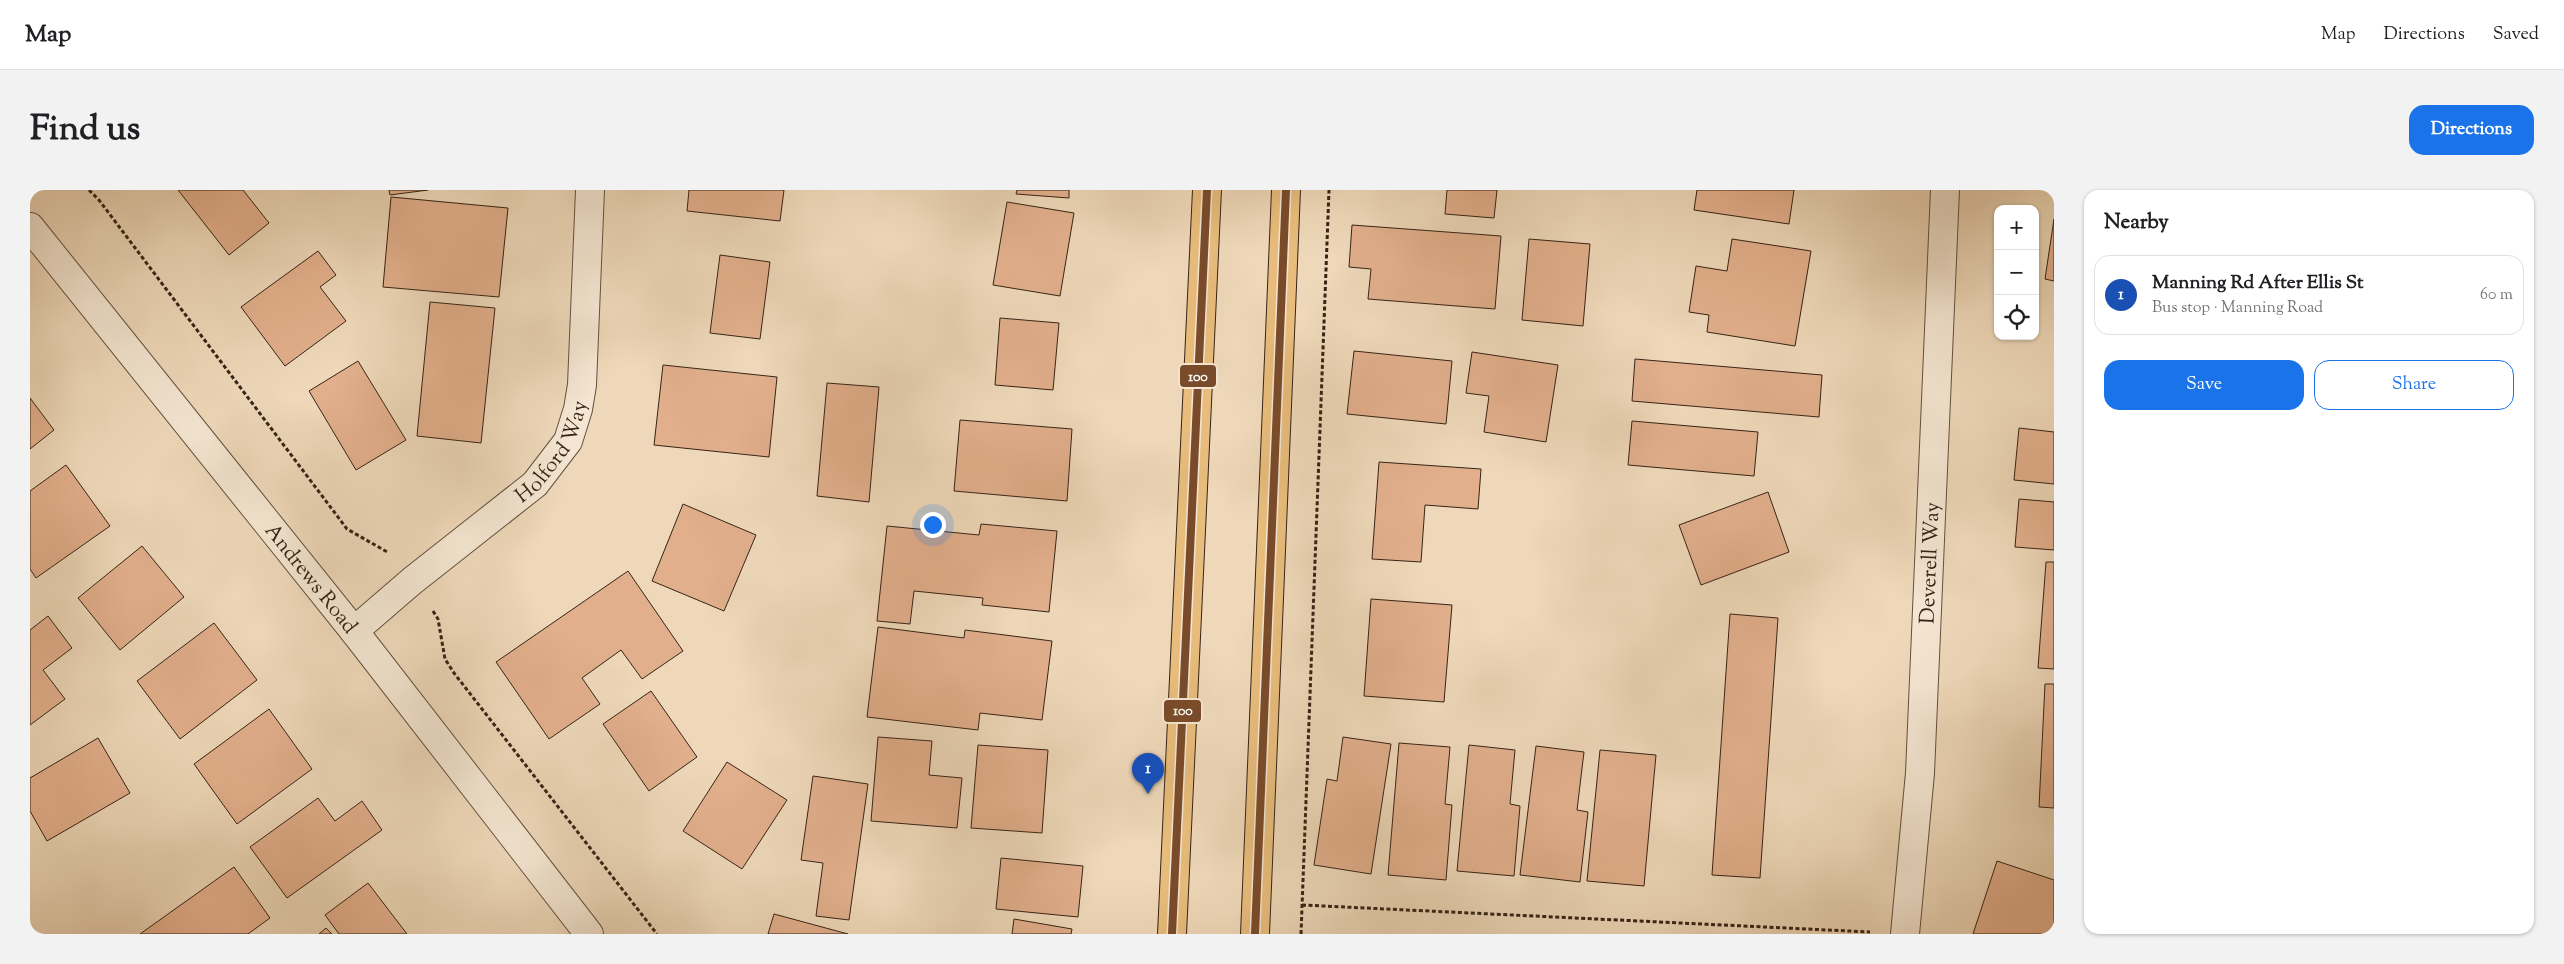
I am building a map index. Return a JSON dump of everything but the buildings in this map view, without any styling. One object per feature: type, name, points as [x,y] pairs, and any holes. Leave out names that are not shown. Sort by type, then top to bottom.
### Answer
[{"type":"main road","points":[[1172,934],[1207,190]]},
{"type":"main road","points":[[1255,934],[1286,190]]},
{"type":"street","name":"Holford Way","points":[[354,631],[412,581],[535,484],[568,441],[578,409],[582,385],[590,190]]},
{"type":"street","name":"Deverell Way","points":[[1905,934],[1920,773],[1945,190]]},
{"type":"street","name":"Andrews Road","points":[[30,227],[354,631],[589,934]]},
{"type":"path","points":[[89,190],[99,200],[347,529],[391,554],[412,581],[438,619],[445,659],[454,673],[657,934]]},
{"type":"path","points":[[1300,934],[1329,190]]},
{"type":"path","points":[[1302,904],[1876,933]]},
{"type":"transit line","name":"100","points":[[1172,934],[1207,190]]},
{"type":"transit line","name":"100","points":[[1255,934],[1286,190]]},
{"type":"place","name":"Manning Rd After Ellis St","points":[[1148,794]]}]
